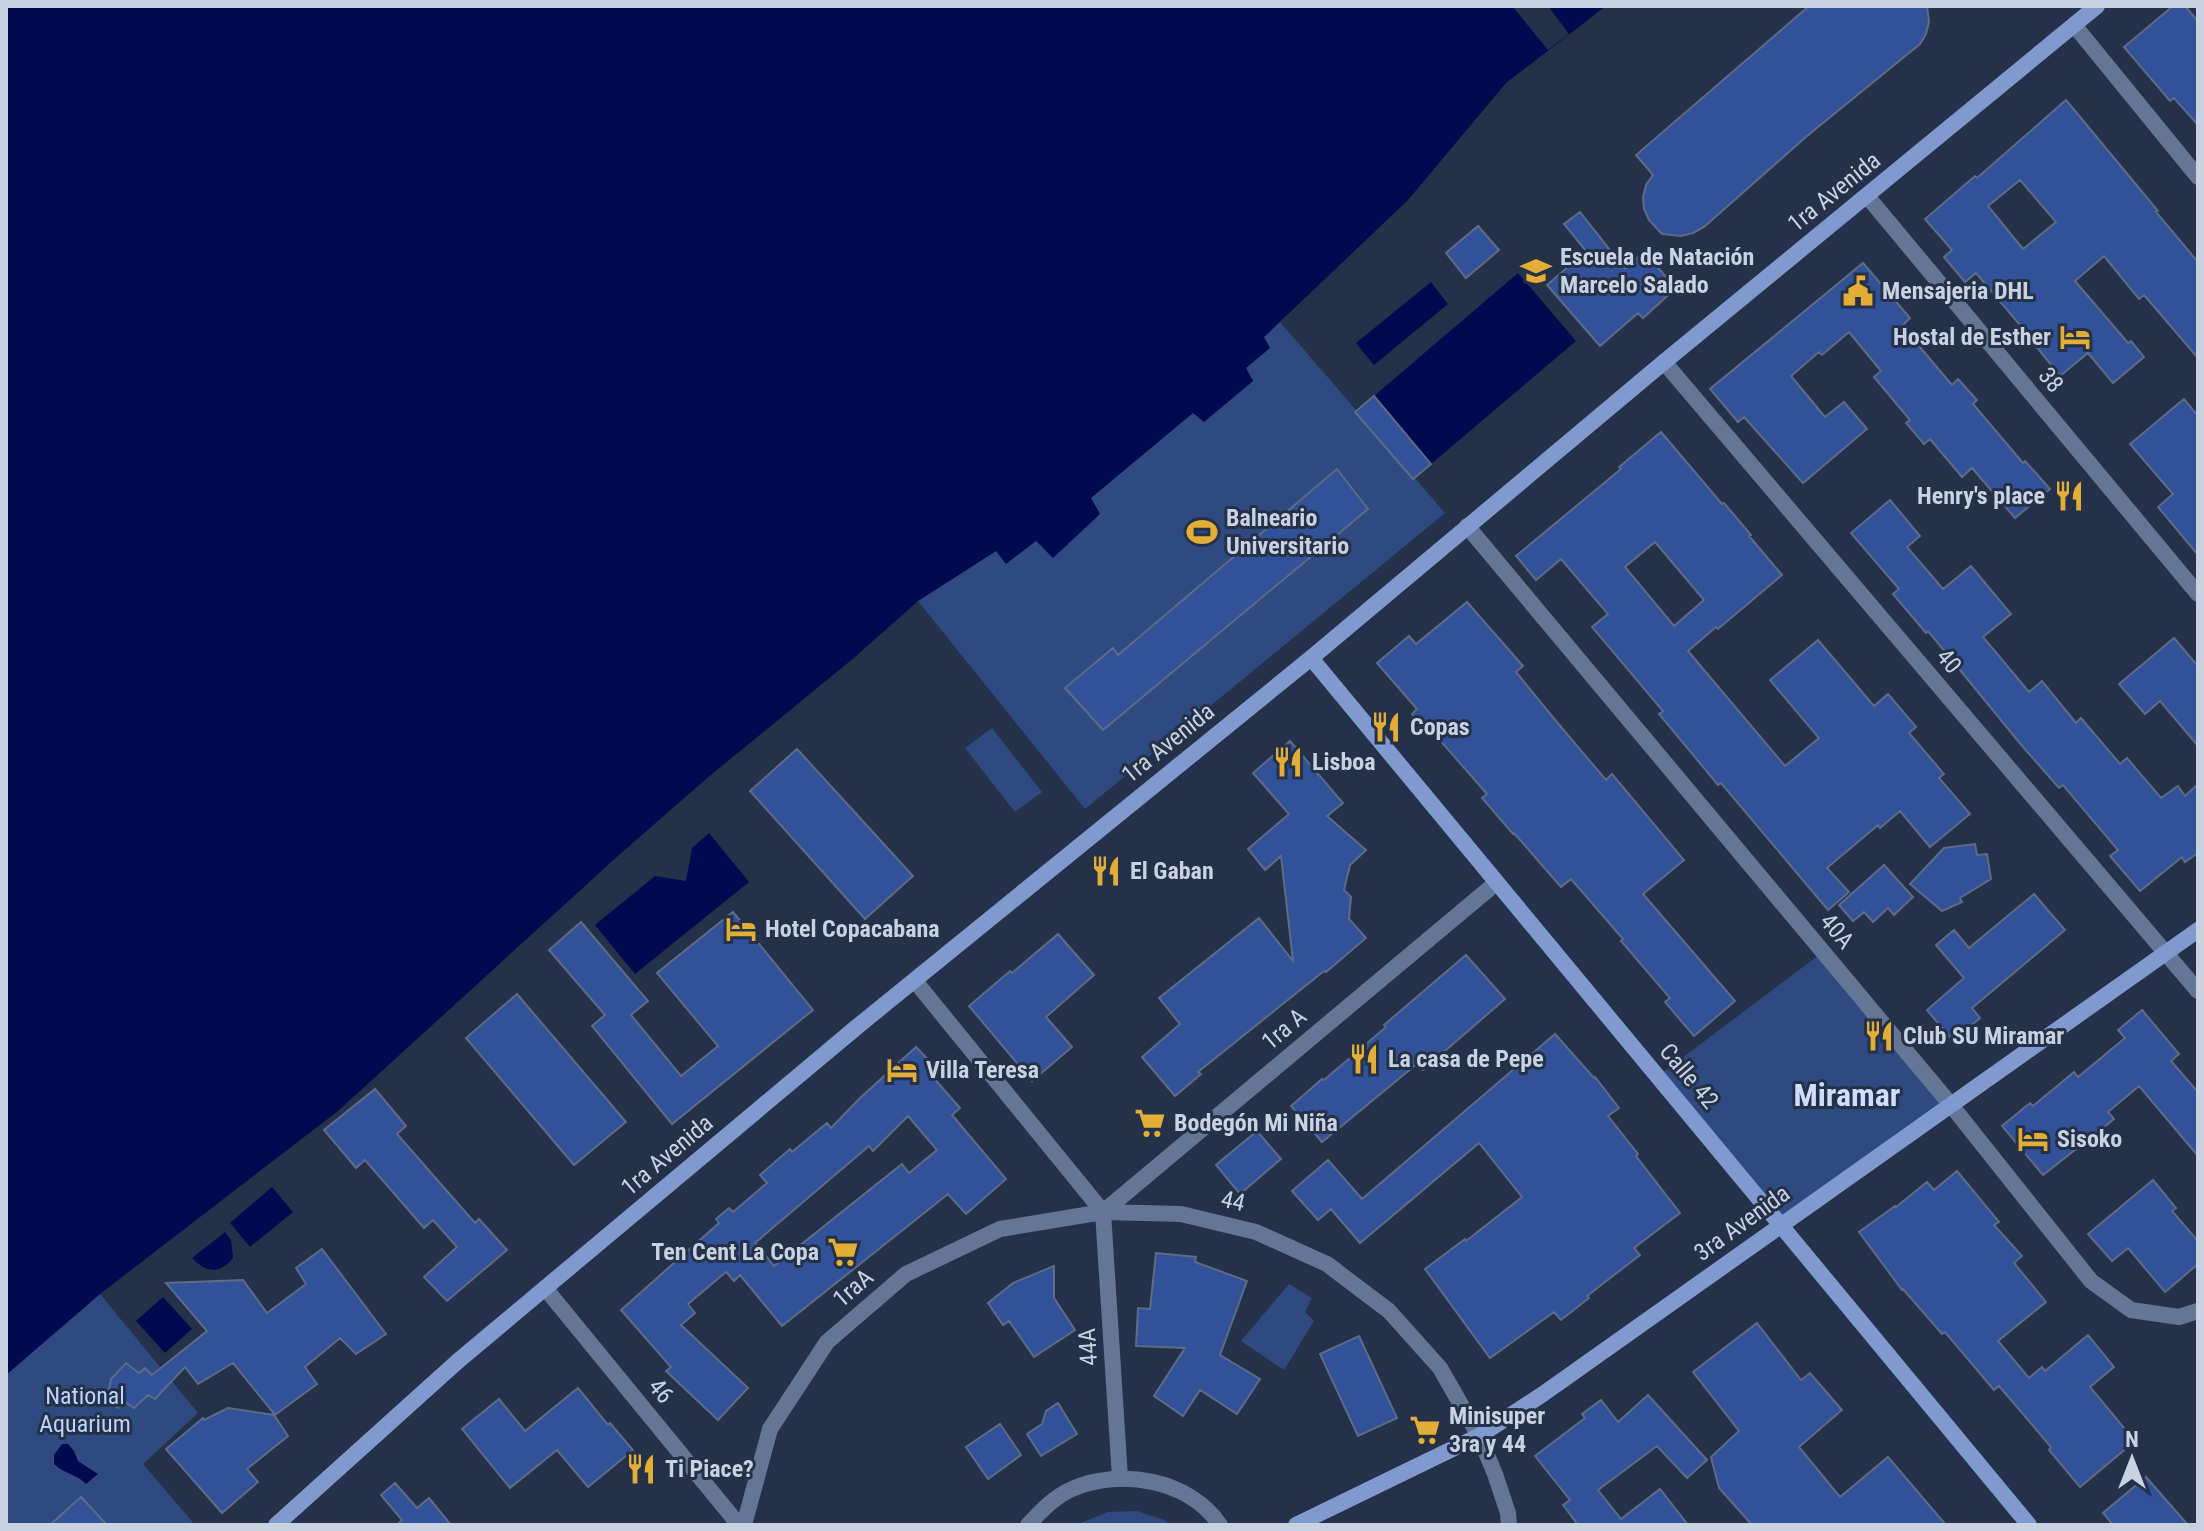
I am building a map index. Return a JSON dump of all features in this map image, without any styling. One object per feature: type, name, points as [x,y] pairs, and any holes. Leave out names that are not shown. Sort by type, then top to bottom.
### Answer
[{"type":"street","name":"1ra Avenida","points":[[276,1525],[458,1361],[858,1026],[1311,658],[1664,362],[2097,6]]},
{"type":"street","points":[[2074,25],[2198,177]]},
{"type":"street","name":"38","points":[[1867,196],[2198,594]]},
{"type":"street","name":"40","points":[[1664,362],[2198,991]]},
{"type":"street","name":"40A","points":[[1467,526],[1951,1105],[2091,1281],[2131,1310],[2179,1317],[2198,1311]]},
{"type":"street","name":"Calle 42","points":[[1311,658],[2029,1525]]},
{"type":"street","name":"1ra A","points":[[1103,1212],[1496,883]]},
{"type":"street","name":"3ra Avenida","points":[[1296,1525],[1479,1436],[1543,1394],[2198,930]]},
{"type":"street","points":[[915,981],[1103,1212]]},
{"type":"street","name":"44","points":[[1103,1212],[1181,1214],[1256,1232],[1327,1264],[1389,1311],[1440,1368],[1479,1436],[1511,1521]]},
{"type":"street","name":"44A","points":[[1103,1212],[1120,1478]]},
{"type":"street","name":"1raA","points":[[742,1525],[770,1429],[827,1342],[838,1332],[906,1274],[1000,1229],[1103,1212]]},
{"type":"street","name":"46","points":[[545,1288],[742,1525]]},
{"type":"street","points":[[1028,1525],[1044,1507],[1070,1490],[1100,1480],[1120,1478],[1163,1484],[1192,1498],[1220,1525]]},
{"type":"green space","name":"Balneario Universitario","points":[[1280,322],[1445,513],[1085,809],[918,601],[996,551]]},
{"type":"green space","points":[[992,728],[1042,792],[1015,812],[965,748]]},
{"type":"green space","points":[[1823,952],[1951,1105],[1780,1224],[1658,1076]]},
{"type":"green space","points":[[1289,1284],[1312,1298],[1305,1312],[1314,1321],[1284,1370],[1241,1341]]},
{"type":"green space","name":"National Aquarium","points":[[100,1294],[198,1413],[143,1464],[195,1525],[6,1525],[6,1375]]},
{"type":"green space","points":[[1137,1511],[1171,1525],[1075,1525],[1108,1512]]},
{"type":"shaded area","points":[[6,6],[1606,6],[1506,83],[1408,200],[1264,337],[1270,348],[1246,368],[1253,381],[1204,422],[1193,413],[1091,498],[1100,514],[1053,558],[1036,541],[1006,564],[996,551],[918,601],[619,855],[338,1111],[100,1294],[6,1375]]},
{"type":"shaded area","points":[[1518,273],[1576,341],[1431,464],[1374,396]]},
{"type":"shaded area","points":[[1431,282],[1448,304],[1374,365],[1356,343]]},
{"type":"shaded area","points":[[709,833],[749,882],[635,974],[595,925],[655,876],[686,881],[692,848]]},
{"type":"shaded area","points":[[272,1187],[293,1212],[250,1247],[230,1223]]},
{"type":"shaded area","points":[[225,1232],[231,1240],[233,1258],[223,1267],[208,1269],[192,1258]]},
{"type":"shaded area","points":[[163,1297],[192,1329],[165,1353],[136,1321]]},
{"type":"shaded area","points":[[62,1444],[68,1444],[78,1461],[98,1474],[86,1484],[54,1464],[54,1455]]},
{"type":"pier","points":[[1512,6],[1548,6],[1569,34],[1548,50]]},
{"type":"building","points":[[1809,6],[1927,6],[1929,22],[1920,44],[1807,136],[1704,227],[1681,236],[1662,234],[1644,209],[1646,185],[1653,175],[1636,155]]},
{"type":"building","points":[[2173,6],[2185,6],[2198,21],[2198,125],[2174,98],[2170,101],[2124,47]]},
{"type":"building","points":[[2066,100],[2198,262],[2198,358],[2144,295],[2139,299],[2104,256],[2075,281],[2128,343],[2131,341],[2144,357],[2113,383],[2088,353],[2060,376],[1976,273],[1965,282],[1944,257],[1952,250],[1925,219],[1975,176],[1977,178]],"holes":[[[2020,180],[2056,222],[2023,249],[1988,206]]]},
{"type":"building","points":[[1580,212],[1625,269],[1644,252],[1676,288],[1643,318],[1638,313],[1600,346],[1547,285],[1586,251],[1564,224]]},
{"type":"building","points":[[1478,226],[1499,250],[1466,278],[1446,253]]},
{"type":"building","points":[[1863,263],[1910,318],[1902,326],[1952,385],[1958,379],[1977,400],[1973,404],[2023,463],[2025,461],[2050,489],[2015,518],[1972,468],[1962,477],[1930,439],[1924,444],[1906,423],[1910,420],[1874,377],[1881,371],[1849,332],[1791,376],[1825,417],[1844,402],[1867,429],[1803,483],[1744,417],[1738,422],[1710,389]]},
{"type":"building","points":[[1374,396],[1431,464],[1413,479],[1355,412]]},
{"type":"building","points":[[2184,399],[2198,416],[2198,555],[2158,507],[2173,494],[2130,444]]},
{"type":"building","points":[[1661,432],[1782,575],[1688,651],[1785,766],[1819,738],[1770,680],[1818,640],[1874,706],[1888,694],[1916,727],[1909,733],[1944,774],[1939,778],[1970,814],[1930,847],[1900,811],[1880,828],[1878,825],[1827,868],[1849,892],[1828,910],[1721,783],[1718,785],[1659,714],[1663,711],[1592,627],[1608,614],[1561,559],[1536,580],[1516,556],[1621,469],[1619,467]],"holes":[[[1655,542],[1704,600],[1674,626],[1625,567]]]},
{"type":"building","points":[[1337,469],[1368,509],[1103,730],[1065,688],[1113,648],[1118,655]]},
{"type":"building","points":[[1890,500],[1920,536],[1907,547],[1943,589],[1971,566],[2011,614],[1983,637],[2029,692],[2042,681],[2076,723],[2081,718],[2120,764],[2127,758],[2161,798],[2178,786],[2185,796],[2198,784],[2198,853],[2185,862],[2182,857],[2140,891],[2110,856],[2118,850],[2063,785],[2059,788],[1928,631],[1926,633],[1893,594],[1899,589],[1851,533]]},
{"type":"building","points":[[1467,602],[1523,666],[1516,672],[1556,721],[1606,780],[1612,774],[1684,860],[1643,894],[1735,1001],[1694,1036],[1665,1002],[1670,998],[1621,941],[1623,939],[1571,879],[1561,887],[1513,834],[1482,798],[1487,794],[1431,730],[1428,733],[1412,714],[1417,709],[1377,663],[1409,636],[1416,644]]},
{"type":"building","points":[[2174,638],[2198,666],[2198,746],[2160,701],[2145,714],[2119,684]]},
{"type":"building","points":[[1290,741],[1343,803],[1327,816],[1366,850],[1350,865],[1344,890],[1351,897],[1349,919],[1366,938],[1198,1072],[1201,1074],[1175,1096],[1142,1057],[1180,1024],[1159,998],[1259,918],[1293,961],[1281,856],[1265,870],[1248,849],[1289,814],[1253,773]]},
{"type":"building","points":[[797,749],[913,876],[865,919],[750,791]]},
{"type":"building","points":[[1975,844],[1977,855],[1987,854],[1991,879],[1960,898],[1962,902],[1942,911],[1910,884],[1944,848]]},
{"type":"building","points":[[1884,865],[1913,897],[1894,915],[1888,908],[1873,922],[1864,912],[1853,921],[1839,905]]},
{"type":"building","points":[[2034,894],[2065,930],[1972,1008],[1980,1018],[1953,1041],[1927,1010],[1964,978],[1936,945],[1954,930],[1969,948]]},
{"type":"building","points":[[733,912],[813,1010],[672,1124],[592,1026],[605,1015],[549,950],[581,922],[648,1001],[631,1015],[681,1076],[718,1046],[657,973]]},
{"type":"building","points":[[1058,934],[1094,975],[1046,1017],[1072,1047],[1032,1081],[969,1006]]},
{"type":"building","points":[[1466,955],[1505,999],[1423,1070],[1418,1063],[1322,1142],[1291,1106]]},
{"type":"building","points":[[517,994],[626,1122],[574,1165],[466,1038]]},
{"type":"building","points":[[2142,1010],[2179,1054],[2171,1061],[2198,1092],[2198,1156],[2139,1086],[2108,1112],[2114,1119],[2043,1175],[2002,1126],[2030,1103],[2033,1106],[2074,1072],[2078,1077],[2125,1038],[2118,1030]]},
{"type":"building","points":[[1555,1034],[1619,1108],[1608,1116],[1680,1213],[1634,1248],[1640,1255],[1561,1320],[1554,1312],[1490,1358],[1425,1269],[1522,1197],[1479,1143],[1360,1243],[1331,1209],[1318,1220],[1292,1191],[1328,1160],[1362,1199]]},
{"type":"building","points":[[916,1047],[937,1069],[931,1075],[960,1108],[952,1115],[1006,1179],[966,1214],[948,1194],[782,1326],[740,1275],[734,1281],[726,1272],[688,1304],[695,1313],[681,1325],[748,1388],[718,1420],[666,1371],[671,1367],[621,1310],[719,1223],[716,1219],[729,1208],[733,1212],[767,1183],[760,1175],[827,1123],[831,1128]],"holes":[[[908,1116],[937,1150],[909,1173],[902,1164],[774,1266],[755,1243],[869,1146],[873,1151]]]},
{"type":"building","points":[[375,1089],[406,1126],[397,1134],[475,1223],[479,1219],[507,1250],[447,1301],[424,1277],[457,1247],[433,1220],[424,1228],[365,1160],[356,1168],[324,1130]]},
{"type":"building","points":[[1257,1131],[1281,1159],[1240,1194],[1216,1165]]},
{"type":"building","points":[[1957,1171],[1999,1222],[1994,1225],[2022,1256],[2014,1263],[2046,1302],[1998,1341],[2029,1378],[2042,1367],[2045,1371],[2088,1335],[2114,1367],[2090,1387],[2135,1441],[2080,1487],[2049,1450],[2051,1447],[1999,1386],[1994,1390],[1945,1332],[1942,1334],[1902,1290],[1859,1232],[1927,1182],[1934,1190]]},
{"type":"building","points":[[2153,1180],[2176,1208],[2172,1211],[2198,1241],[2198,1264],[2165,1292],[2128,1248],[2112,1261],[2088,1234]]},
{"type":"building","points":[[322,1249],[386,1334],[356,1354],[340,1338],[305,1367],[317,1384],[275,1415],[233,1363],[198,1384],[185,1367],[155,1399],[148,1395],[134,1408],[125,1402],[118,1408],[107,1399],[111,1379],[126,1363],[139,1373],[145,1368],[152,1375],[207,1331],[166,1283],[243,1280],[267,1313],[306,1284],[296,1268]]},
{"type":"building","points":[[1156,1253],[1196,1257],[1195,1262],[1247,1281],[1220,1355],[1260,1379],[1237,1414],[1200,1390],[1183,1416],[1154,1396],[1185,1348],[1136,1346],[1138,1308],[1150,1309]]},
{"type":"building","points":[[1054,1266],[1054,1298],[1075,1330],[1034,1357],[1009,1321],[1003,1325],[988,1303],[1013,1283]]},
{"type":"building","points":[[1757,1323],[1801,1380],[1810,1373],[1842,1410],[1799,1447],[1840,1497],[1888,1457],[1946,1525],[1752,1525],[1719,1488],[1711,1457],[1739,1431],[1693,1372]]},
{"type":"building","points":[[1359,1336],[1397,1418],[1358,1436],[1320,1354]]},
{"type":"building","points":[[578,1388],[633,1450],[588,1487],[557,1450],[510,1488],[462,1429],[499,1399],[525,1431]]},
{"type":"building","points":[[1648,1395],[1707,1460],[1687,1478],[1657,1446],[1598,1490],[1621,1519],[1660,1489],[1688,1525],[1578,1525],[1563,1505],[1570,1500],[1535,1456],[1585,1418],[1582,1414],[1601,1400],[1618,1422]]},
{"type":"building","points":[[1058,1403],[1077,1434],[1041,1456],[1027,1434],[1042,1424],[1046,1411]]},
{"type":"building","points":[[228,1408],[274,1415],[288,1436],[247,1469],[258,1482],[222,1513],[166,1449],[203,1418]]},
{"type":"building","points":[[1000,1424],[1021,1455],[988,1479],[966,1447]]},
{"type":"building","points":[[2146,1477],[2188,1525],[2113,1525],[2103,1513]]},
{"type":"building","points":[[395,1483],[417,1508],[429,1498],[451,1525],[397,1525],[402,1520],[381,1495]]},
{"type":"building","points":[[81,1497],[107,1525],[50,1525]]},
{"type":"place","name":"Escuela de Natación Marcelo Salado","points":[[1536,271]]},
{"type":"place","name":"Mensajeria DHL","points":[[1858,291]]},
{"type":"place","name":"Hostal de Esther","points":[[2075,337]]},
{"type":"place","name":"Henry's place","points":[[2069,496]]},
{"type":"place","name":"Balneario Universitario","points":[[1202,532]]},
{"type":"place","name":"Copas","points":[[1386,727]]},
{"type":"place","name":"Lisboa","points":[[1288,762]]},
{"type":"place","name":"El Gaban","points":[[1106,871]]},
{"type":"place","name":"Hotel Copacabana","points":[[741,929]]},
{"type":"place","name":"Club SU Miramar","points":[[1879,1036]]},
{"type":"place","name":"La casa de Pepe","points":[[1364,1059]]},
{"type":"place","name":"Villa Teresa","points":[[902,1070]]},
{"type":"place","name":"Bodegón Mi Niña","points":[[1150,1123]]},
{"type":"place","name":"Sisoko","points":[[2033,1139]]},
{"type":"place","name":"Ten Cent La Copa","points":[[843,1252]]},
{"type":"place","name":"Minisuper 3ra y 44","points":[[1425,1430]]},
{"type":"place","name":"Ti Piace?","points":[[641,1469]]},
{"type":"district","name":"Miramar","points":[[1847,1095]]}]
